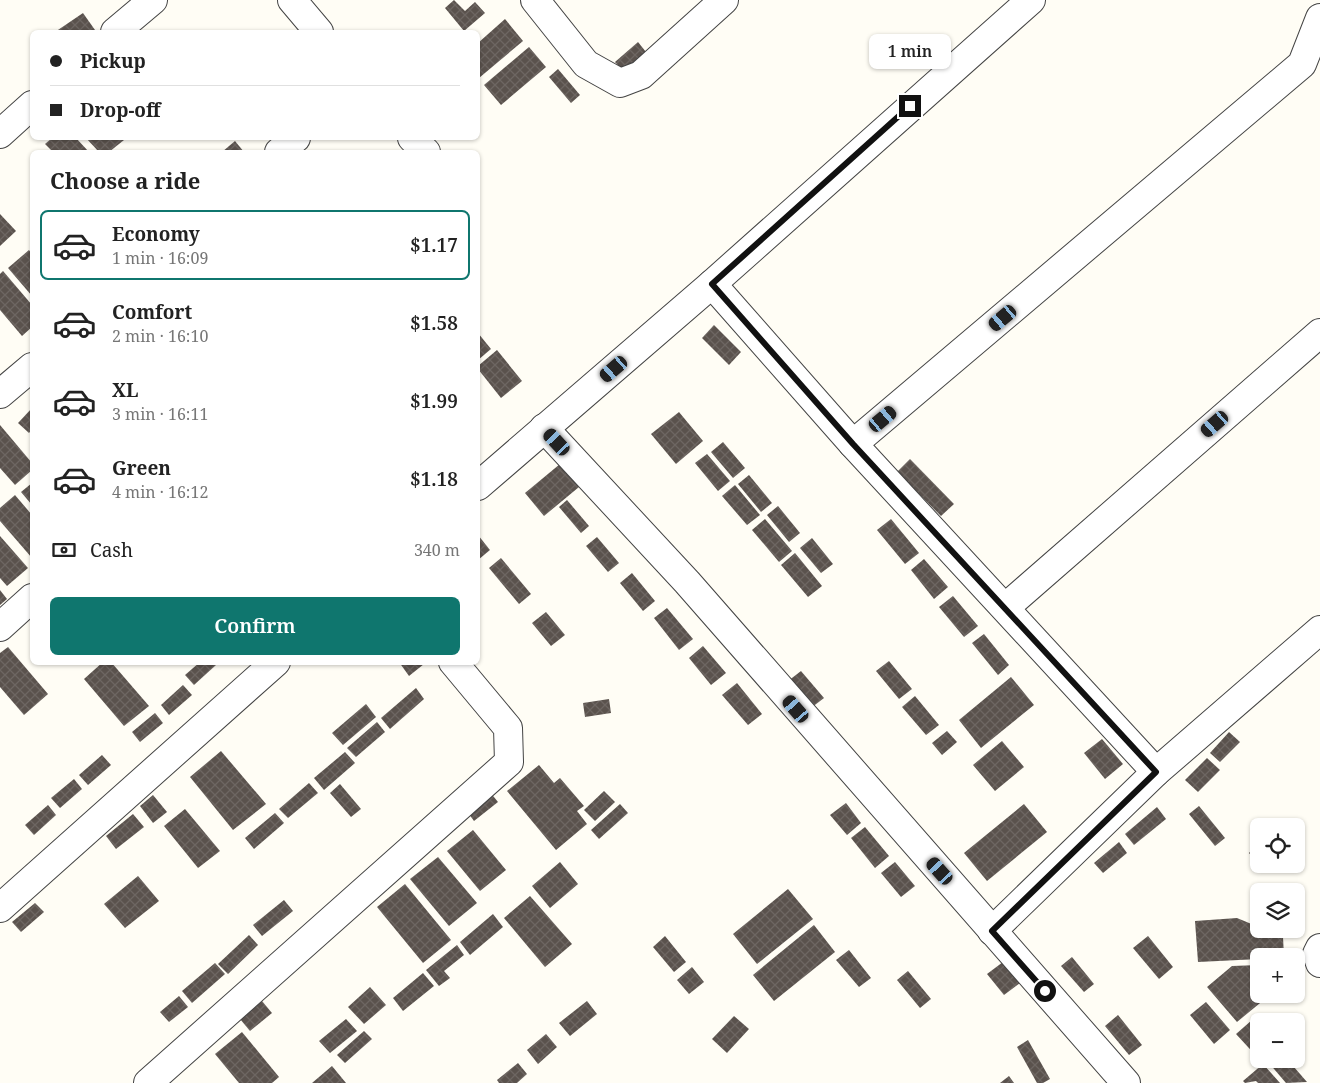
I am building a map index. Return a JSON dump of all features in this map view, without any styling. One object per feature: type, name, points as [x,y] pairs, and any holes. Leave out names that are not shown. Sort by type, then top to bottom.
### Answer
[{"type":"street","points":[[118,30],[153,0]]},
{"type":"street","points":[[292,0],[317,30]]},
{"type":"street","points":[[535,0],[586,64],[620,83],[641,75],[724,0]]},
{"type":"street","points":[[480,484],[712,284],[1031,0]]},
{"type":"street","points":[[853,444],[1302,64],[1320,18]]},
{"type":"street","points":[[0,134],[30,107]]},
{"type":"street","points":[[281,150],[294,140]]},
{"type":"street","points":[[414,140],[424,150]]},
{"type":"street","points":[[712,284],[853,444],[1006,607],[1156,772]]},
{"type":"street","points":[[1006,607],[1320,333]]},
{"type":"street","points":[[0,394],[30,369]]},
{"type":"street","points":[[544,428],[687,582],[1126,1083]]},
{"type":"street","points":[[0,627],[30,600]]},
{"type":"street","points":[[992,931],[1156,772],[1320,630]]},
{"type":"street","points":[[0,908],[273,665]]},
{"type":"street","points":[[148,1083],[509,762],[508,728],[456,665]]},
{"type":"street","points":[[1320,948],[1317,954],[1320,963]]},
{"type":"building","points":[[454,0],[465,11],[475,2],[485,13],[463,30],[445,8]]},
{"type":"building","points":[[83,13],[95,30],[58,30]]},
{"type":"building","points":[[505,19],[523,41],[480,77],[480,41]]},
{"type":"building","points":[[638,42],[646,52],[624,72],[615,62]]},
{"type":"building","points":[[529,47],[546,67],[501,105],[484,85]]},
{"type":"building","points":[[558,69],[580,95],[571,103],[549,77]]},
{"type":"building","points":[[50,140],[78,140],[87,150],[51,150],[45,144]]},
{"type":"building","points":[[88,140],[124,140],[112,150],[97,150]]},
{"type":"building","points":[[235,141],[242,150],[224,150]]},
{"type":"building","points":[[0,214],[16,231],[0,246]]},
{"type":"building","points":[[29,250],[30,294],[8,268]]},
{"type":"building","points":[[3,271],[30,303],[30,329],[22,336],[0,310],[0,274]]},
{"type":"building","points":[[714,325],[741,352],[729,365],[702,338]]},
{"type":"building","points":[[480,335],[491,349],[480,358]]},
{"type":"building","points":[[497,350],[522,381],[501,398],[480,372],[480,364]]},
{"type":"building","points":[[30,410],[29,433],[18,423]]},
{"type":"building","points":[[679,412],[703,441],[676,464],[651,434]]},
{"type":"building","points":[[0,425],[30,461],[30,472],[15,485],[0,468]]},
{"type":"building","points":[[723,442],[745,468],[733,478],[711,452]]},
{"type":"building","points":[[707,454],[730,481],[718,491],[695,463]]},
{"type":"building","points":[[910,459],[954,504],[941,516],[897,472]]},
{"type":"building","points":[[560,464],[579,487],[544,516],[525,493]]},
{"type":"building","points":[[749,475],[772,503],[761,512],[738,484]]},
{"type":"building","points":[[30,485],[30,503],[21,492]]},
{"type":"building","points":[[735,485],[760,515],[747,525],[722,496]]},
{"type":"building","points":[[15,495],[30,513],[30,556],[0,521],[0,508]]},
{"type":"building","points":[[567,500],[589,526],[581,533],[559,507]]},
{"type":"building","points":[[778,506],[800,533],[789,542],[767,515]]},
{"type":"building","points":[[765,519],[792,551],[779,562],[752,530]]},
{"type":"building","points":[[891,519],[919,553],[905,564],[877,530]]},
{"type":"building","points":[[0,536],[28,568],[7,586],[0,578]]},
{"type":"building","points":[[597,537],[619,563],[608,572],[586,546]]},
{"type":"building","points":[[480,538],[490,550],[480,558]]},
{"type":"building","points":[[812,538],[833,564],[821,573],[800,548]]},
{"type":"building","points":[[795,553],[822,586],[808,597],[781,565]]},
{"type":"building","points":[[501,558],[531,594],[519,604],[489,568]]},
{"type":"building","points":[[924,559],[948,587],[934,599],[911,570]]},
{"type":"building","points":[[632,573],[655,601],[643,611],[620,583]]},
{"type":"building","points":[[0,590],[7,599],[0,605]]},
{"type":"building","points":[[953,596],[978,626],[964,637],[939,607]]},
{"type":"building","points":[[667,608],[693,639],[679,650],[654,618]]},
{"type":"building","points":[[546,612],[565,635],[551,646],[532,623]]},
{"type":"building","points":[[984,634],[1009,665],[998,675],[972,643]]},
{"type":"building","points":[[703,646],[726,673],[711,685],[689,658]]},
{"type":"building","points":[[8,647],[48,694],[24,715],[0,687],[0,653]]},
{"type":"building","points":[[889,661],[912,689],[899,699],[876,671]]},
{"type":"building","points":[[100,665],[114,665],[149,706],[124,726],[84,679]]},
{"type":"building","points":[[197,665],[216,665],[194,685],[185,675]]},
{"type":"building","points":[[401,665],[423,665],[409,676]]},
{"type":"building","points":[[801,671],[824,698],[811,708],[788,681]]},
{"type":"building","points":[[1011,677],[1034,705],[981,748],[959,720]]},
{"type":"building","points":[[737,683],[762,714],[748,725],[722,695]]},
{"type":"building","points":[[183,685],[192,695],[169,715],[161,705]]},
{"type":"building","points":[[416,688],[424,699],[390,729],[381,718]]},
{"type":"building","points":[[915,696],[939,725],[926,735],[902,707]]},
{"type":"building","points":[[609,699],[611,713],[585,717],[583,703]]},
{"type":"building","points":[[366,704],[376,717],[343,745],[332,733]]},
{"type":"building","points":[[155,713],[163,723],[140,742],[132,732]]},
{"type":"building","points":[[377,722],[385,732],[356,757],[347,748]]},
{"type":"building","points":[[947,731],[957,742],[942,755],[932,743]]},
{"type":"building","points":[[1229,732],[1240,742],[1220,762],[1210,753]]},
{"type":"building","points":[[1102,739],[1123,764],[1105,779],[1084,753]]},
{"type":"building","points":[[1002,741],[1024,767],[995,791],[973,765]]},
{"type":"building","points":[[221,751],[266,804],[233,830],[190,777]]},
{"type":"building","points":[[345,752],[355,763],[324,790],[314,778]]},
{"type":"building","points":[[102,755],[111,765],[88,785],[79,775]]},
{"type":"building","points":[[1207,758],[1220,770],[1198,792],[1185,780]]},
{"type":"building","points":[[539,765],[554,783],[560,778],[584,806],[577,811],[587,824],[556,850],[507,791]]},
{"type":"building","points":[[74,779],[82,789],[60,808],[51,798]]},
{"type":"building","points":[[309,783],[318,793],[288,818],[279,809]]},
{"type":"building","points":[[340,784],[361,809],[351,817],[330,793]]},
{"type":"building","points":[[489,791],[498,802],[474,821],[466,810]]},
{"type":"building","points":[[604,791],[615,802],[595,821],[584,810]]},
{"type":"building","points":[[153,795],[167,812],[153,823],[140,806]]},
{"type":"building","points":[[846,803],[861,823],[847,835],[830,815]]},
{"type":"building","points":[[620,804],[628,813],[599,839],[591,830]]},
{"type":"building","points":[[1024,804],[1047,832],[987,881],[964,853]]},
{"type":"building","points":[[48,805],[56,815],[34,835],[25,825]]},
{"type":"building","points":[[1199,806],[1225,838],[1215,846],[1189,814]]},
{"type":"building","points":[[1157,807],[1166,819],[1134,845],[1125,834]]},
{"type":"building","points":[[185,809],[220,851],[198,868],[164,826]]},
{"type":"building","points":[[275,813],[284,823],[254,849],[245,838]]},
{"type":"building","points":[[133,814],[144,827],[116,849],[106,836]]},
{"type":"building","points":[[865,827],[889,856],[875,868],[851,838]]},
{"type":"building","points":[[473,830],[506,870],[480,891],[447,851]]},
{"type":"building","points":[[1119,842],[1127,853],[1103,873],[1094,863]]},
{"type":"building","points":[[438,857],[477,903],[449,926],[410,879]]},
{"type":"building","points":[[560,862],[578,884],[550,908],[532,886]]},
{"type":"building","points":[[895,862],[915,886],[901,897],[881,873]]},
{"type":"building","points":[[138,876],[159,901],[125,928],[104,904]]},
{"type":"building","points":[[405,884],[451,940],[423,963],[377,907]]},
{"type":"building","points":[[788,889],[813,919],[757,964],[733,934]]},
{"type":"building","points":[[530,896],[572,944],[545,967],[504,918]]},
{"type":"building","points":[[284,900],[293,911],[262,936],[253,925]]},
{"type":"building","points":[[35,903],[44,912],[21,932],[12,922]]},
{"type":"building","points":[[493,914],[503,927],[470,955],[460,942]]},
{"type":"building","points":[[1237,918],[1250,923],[1250,938],[1283,938],[1284,948],[1250,948],[1250,959],[1198,962],[1195,921]]},
{"type":"building","points":[[814,925],[835,952],[774,1001],[753,975]]},
{"type":"building","points":[[249,935],[258,945],[228,974],[218,964]]},
{"type":"building","points":[[665,936],[686,962],[674,972],[653,947]]},
{"type":"building","points":[[1148,936],[1173,967],[1159,979],[1133,948]]},
{"type":"building","points":[[457,945],[464,955],[444,971],[450,978],[439,986],[426,970]]},
{"type":"building","points":[[849,950],[871,978],[859,987],[836,960]]},
{"type":"building","points":[[1072,957],[1094,984],[1084,992],[1061,966]]},
{"type":"building","points":[[1003,962],[1020,983],[1004,995],[987,974]]},
{"type":"building","points":[[215,963],[225,974],[192,1003],[182,991]]},
{"type":"building","points":[[1250,965],[1250,1003],[1260,1003],[1237,1022],[1207,987],[1232,966]]},
{"type":"building","points":[[692,967],[704,982],[689,994],[677,980]]},
{"type":"building","points":[[908,971],[931,999],[920,1008],[897,980]]},
{"type":"building","points":[[423,973],[434,986],[403,1011],[393,998]]},
{"type":"building","points":[[370,987],[386,1005],[364,1024],[348,1007]]},
{"type":"building","points":[[179,996],[188,1007],[169,1022],[160,1012]]},
{"type":"building","points":[[262,1001],[272,1013],[250,1031],[240,1019]]},
{"type":"building","points":[[587,1001],[597,1014],[570,1036],[559,1023]]},
{"type":"building","points":[[1206,1002],[1230,1030],[1214,1044],[1190,1015]]},
{"type":"building","points":[[1118,1015],[1142,1045],[1129,1055],[1105,1026]]},
{"type":"building","points":[[734,1016],[749,1029],[727,1053],[712,1039]]},
{"type":"building","points":[[346,1019],[357,1031],[330,1053],[319,1041]]},
{"type":"building","points":[[1250,1022],[1250,1049],[1236,1034]]},
{"type":"building","points":[[364,1031],[372,1039],[345,1063],[337,1055]]},
{"type":"building","points":[[242,1032],[279,1077],[272,1083],[239,1083],[215,1054]]},
{"type":"building","points":[[546,1034],[557,1047],[538,1064],[527,1050]]},
{"type":"building","points":[[1028,1040],[1050,1079],[1043,1083],[1037,1083],[1017,1047]]},
{"type":"building","points":[[518,1063],[527,1074],[517,1083],[499,1083],[497,1080]]},
{"type":"building","points":[[332,1066],[346,1083],[312,1083]]},
{"type":"building","points":[[1258,1068],[1267,1068],[1280,1083],[1258,1083],[1256,1081],[1245,1083],[1243,1081]]},
{"type":"building","points":[[1273,1068],[1295,1068],[1307,1082],[1286,1083]]},
{"type":"building","points":[[1009,1076],[1014,1083],[1000,1083]]},
{"type":"route","points":[[910,106],[712,284],[853,444],[1006,607],[1156,772],[992,931],[1045,991]]}]
